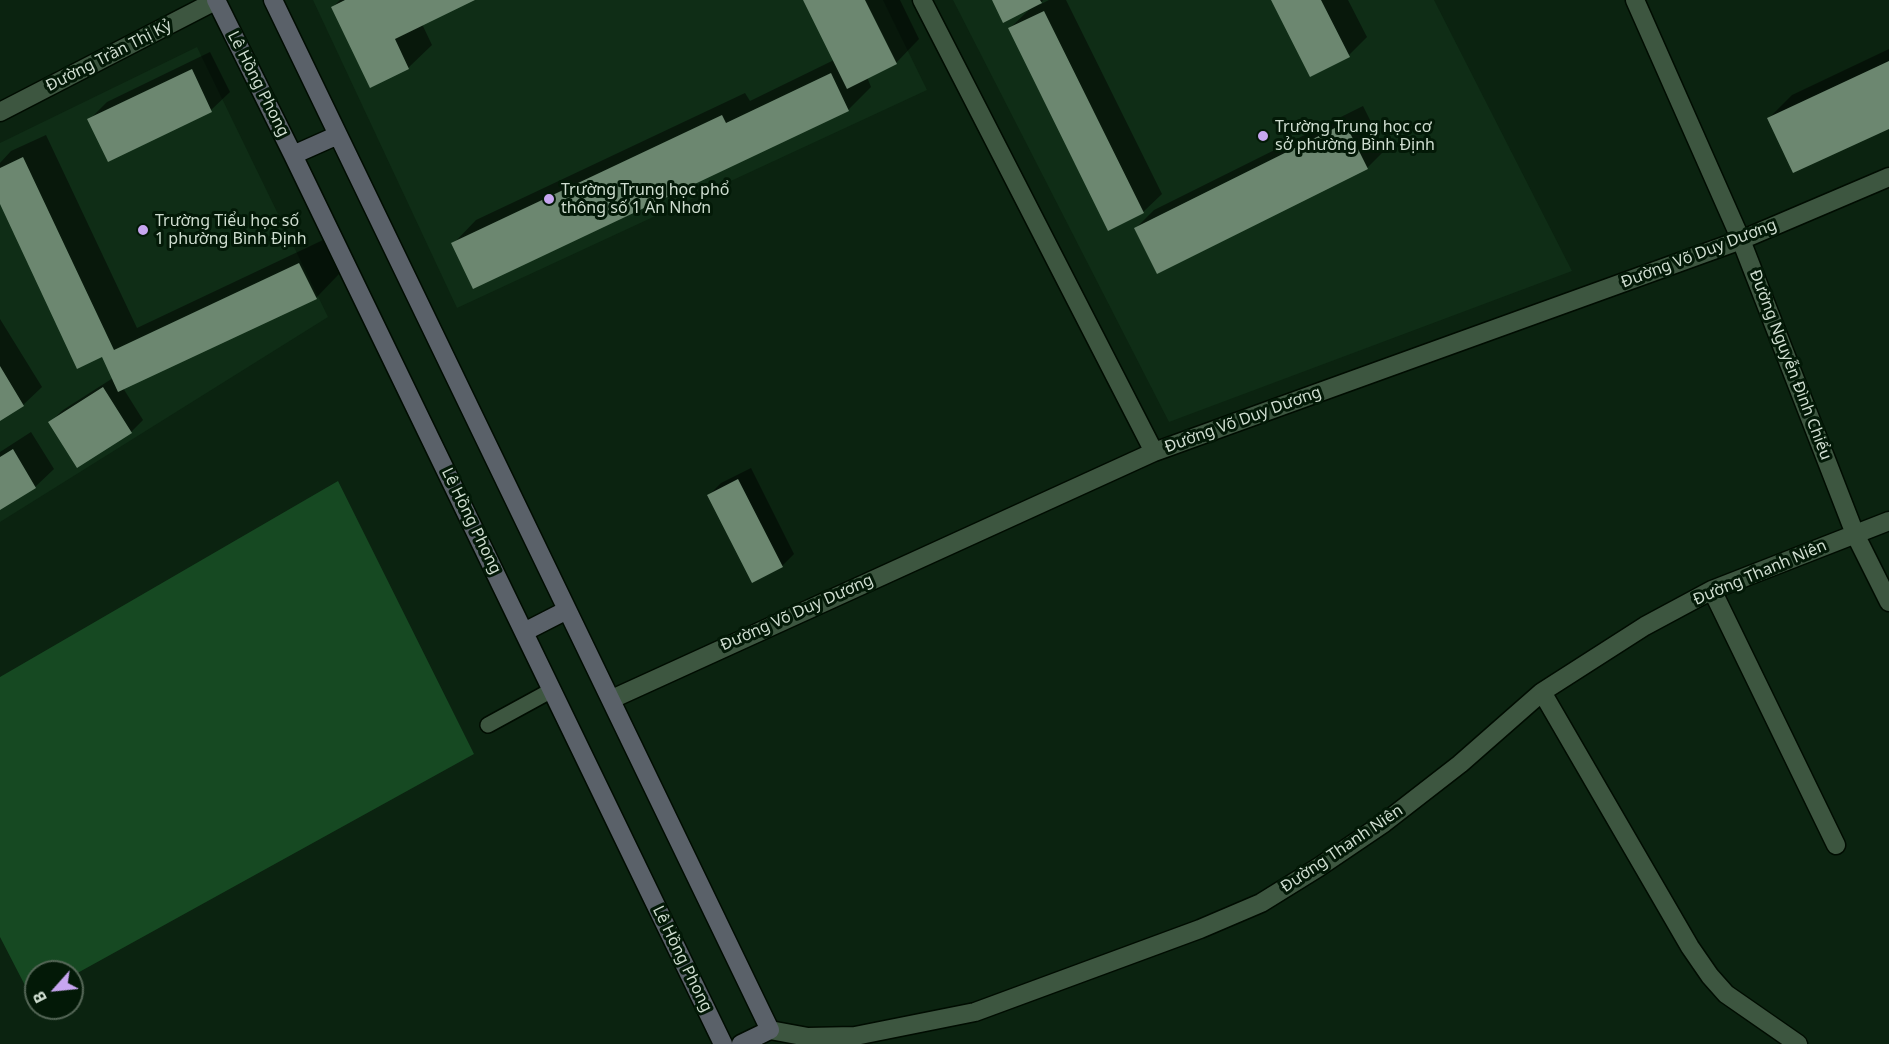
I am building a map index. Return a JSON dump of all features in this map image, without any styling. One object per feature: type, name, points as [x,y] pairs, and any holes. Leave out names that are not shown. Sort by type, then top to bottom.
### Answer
[{"type":"main road","name":"Lê Hồng Phong","points":[[216,0],[723,1044]]},
{"type":"main road","points":[[273,0],[774,1037],[741,1044]]},
{"type":"main road","points":[[293,155],[338,135]]},
{"type":"main road","points":[[524,632],[567,610]]},
{"type":"street","name":"Đường Trần Thị Kỷ","points":[[0,112],[216,0]]},
{"type":"street","points":[[922,0],[1154,452]]},
{"type":"street","name":"Đường Nguyễn Đình Chiểu","points":[[1635,0],[1741,240],[1855,534],[1889,602]]},
{"type":"street","name":"Đường Võ Duy Dương","points":[[612,699],[1154,452],[1741,240],[1889,177]]},
{"type":"street","name":"Đường Thanh Niên","points":[[774,1037],[855,1036],[975,1012],[1179,937],[1261,903],[1384,823],[1460,764],[1542,692],[1645,626],[1712,590],[1889,521]]},
{"type":"street","points":[[1712,590],[1836,845]]},
{"type":"street","points":[[1542,692],[1690,947],[1710,976],[1726,994],[1798,1044]]},
{"type":"lane","points":[[489,725],[552,690]]},
{"type":"shaded area","name":"Trường Trung học phổ thông số 1 An Nhơn","points":[[313,0],[883,0],[927,90],[457,308]]},
{"type":"shaded area","name":"Trường Trung học cơ sở phường Bình Định","points":[[953,0],[1434,0],[1572,271],[1169,422]]},
{"type":"shaded area","name":"Trường Tiểu học số 1 phường Bình Định","points":[[197,47],[328,317],[0,522],[0,143]]},
{"type":"shaded area","points":[[338,481],[474,754],[84,969],[84,960],[24,960],[24,984],[0,937],[0,677]]},
{"type":"building","points":[[345,0],[475,0],[395,39],[409,69],[370,88],[331,7]]},
{"type":"building","points":[[803,0],[865,0],[897,64],[847,89]]},
{"type":"building","points":[[992,0],[1040,0],[1042,3],[1003,23]]},
{"type":"building","points":[[1271,0],[1321,0],[1350,57],[1310,77]]},
{"type":"building","points":[[1044,11],[1144,213],[1108,231],[1008,28]]},
{"type":"building","points":[[1889,61],[1889,129],[1793,173],[1767,118]]},
{"type":"building","points":[[192,69],[212,112],[108,162],[87,119]]},
{"type":"building","points":[[831,73],[849,111],[473,289],[451,243],[722,115],[726,123]]},
{"type":"building","points":[[1345,123],[1368,169],[1157,274],[1134,228]]},
{"type":"building","points":[[23,157],[114,350],[299,263],[317,299],[118,392],[102,357],[77,369],[0,204],[0,168]]},
{"type":"building","points":[[0,366],[24,406],[0,421]]},
{"type":"building","points":[[103,387],[132,433],[77,468],[48,422]]},
{"type":"building","points":[[13,449],[36,488],[0,510],[0,457]]},
{"type":"building","points":[[738,479],[783,567],[752,583],[707,495]]},
{"type":"place","name":"Trường Trung học cơ sở phường Bình Định","points":[[1263,136]]},
{"type":"place","name":"Trường Trung học phổ thông số 1 An Nhơn","points":[[549,199]]},
{"type":"place","name":"Trường Tiểu học số 1 phường Bình Định","points":[[143,230]]}]
